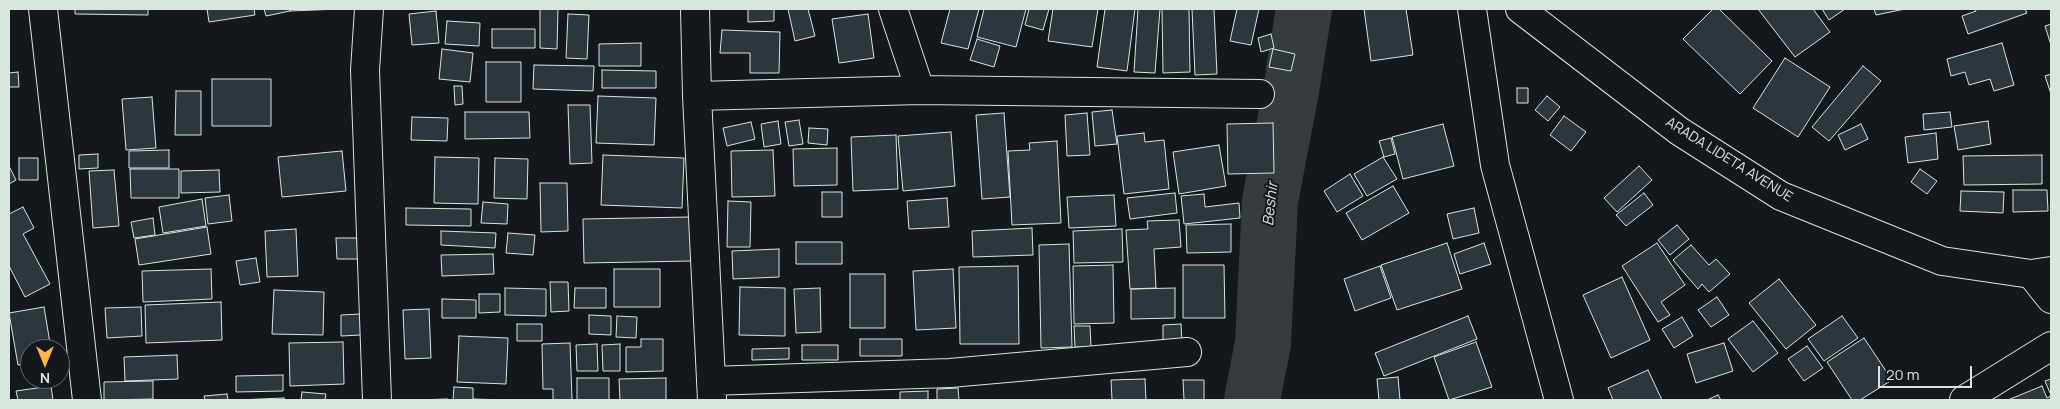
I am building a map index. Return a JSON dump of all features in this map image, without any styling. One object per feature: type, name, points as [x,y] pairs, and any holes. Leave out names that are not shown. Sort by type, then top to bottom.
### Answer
[{"type":"main road","points":[[44,9],[50,82],[87,400]]},
{"type":"main road","points":[[369,9],[365,70],[377,400]]},
{"type":"main road","points":[[695,9],[697,96],[712,391],[950,373],[1187,352]]},
{"type":"main road","points":[[893,9],[920,90]]},
{"type":"main road","points":[[1472,9],[1495,165],[1559,400]]},
{"type":"main road","name":"ARADA LIDETA AVENUE","points":[[1520,9],[1679,131],[1781,196],[1942,261],[2041,273]]},
{"type":"main road","points":[[697,96],[920,90],[1260,94]]},
{"type":"main road","points":[[2041,273],[2051,299]]},
{"type":"main road","points":[[1964,400],[2051,346]]},
{"type":"building","points":[[75,9],[148,9],[148,15],[75,14]]},
{"type":"building","points":[[207,9],[254,9],[255,15],[209,22]]},
{"type":"building","points":[[264,9],[290,9],[290,11],[266,16]]},
{"type":"building","points":[[290,9],[340,9],[290,11]]},
{"type":"building","points":[[540,9],[558,9],[557,49],[540,48]]},
{"type":"building","points":[[748,9],[774,9],[774,21],[748,22]]},
{"type":"building","points":[[788,9],[808,9],[815,36],[795,41]]},
{"type":"building","points":[[950,9],[979,9],[968,49],[941,43]]},
{"type":"building","points":[[984,9],[1026,9],[1016,47],[977,37]]},
{"type":"building","points":[[1029,9],[1049,9],[1043,30],[1025,25]]},
{"type":"building","points":[[1053,9],[1098,9],[1092,47],[1048,41]]},
{"type":"building","points":[[1105,9],[1135,9],[1127,71],[1097,67]]},
{"type":"building","points":[[1138,9],[1160,9],[1155,73],[1134,72]]},
{"type":"building","points":[[1162,9],[1189,9],[1190,72],[1163,73]]},
{"type":"building","points":[[1192,9],[1214,9],[1217,74],[1195,75]]},
{"type":"building","points":[[1237,9],[1259,9],[1251,45],[1230,41]]},
{"type":"building","points":[[1364,9],[1406,9],[1413,55],[1371,61]]},
{"type":"building","points":[[1713,9],[1719,9],[1772,61],[1740,94],[1683,39]]},
{"type":"building","points":[[1758,9],[1813,9],[1830,32],[1795,57]]},
{"type":"building","points":[[1822,9],[1845,9],[1829,20]]},
{"type":"building","points":[[1874,9],[1905,9],[1876,15]]},
{"type":"building","points":[[1975,9],[2025,9],[2027,13],[1968,34],[1962,16],[1976,11]]},
{"type":"building","points":[[436,11],[439,43],[412,45],[409,14]]},
{"type":"building","points":[[568,14],[589,15],[587,59],[566,58]]},
{"type":"building","points":[[868,14],[874,58],[839,63],[832,19]]},
{"type":"building","points":[[447,21],[480,23],[479,46],[445,44]]},
{"type":"building","points":[[2051,24],[2051,45],[2045,26]]},
{"type":"building","points":[[492,29],[535,29],[535,48],[492,48]]},
{"type":"building","points":[[722,30],[780,32],[779,73],[750,73],[750,53],[720,53]]},
{"type":"building","points":[[1271,34],[1274,48],[1261,52],[1258,38]]},
{"type":"building","points":[[977,39],[1000,46],[994,67],[970,60]]},
{"type":"building","points":[[641,43],[641,66],[599,66],[599,44]]},
{"type":"building","points":[[2002,43],[2014,85],[1994,91],[1990,79],[1969,85],[1965,72],[1951,76],[1947,59]]},
{"type":"building","points":[[442,49],[473,53],[470,82],[439,79]]},
{"type":"building","points":[[1273,49],[1295,54],[1291,71],[1269,67]]},
{"type":"building","points":[[1785,58],[1830,87],[1798,137],[1753,108]]},
{"type":"building","points":[[486,62],[521,62],[521,102],[486,102]]},
{"type":"building","points":[[534,65],[594,66],[593,91],[533,89]]},
{"type":"building","points":[[1863,66],[1881,81],[1829,141],[1812,127]]},
{"type":"building","points":[[602,70],[656,71],[656,88],[602,88]]},
{"type":"building","points":[[18,72],[19,87],[9,87],[9,73]]},
{"type":"building","points":[[2051,74],[2051,94],[2045,76]]},
{"type":"building","points":[[212,79],[271,79],[271,126],[212,126]]},
{"type":"building","points":[[454,86],[462,86],[463,104],[455,105]]},
{"type":"building","points":[[1517,88],[1528,88],[1528,103],[1517,103]]},
{"type":"building","points":[[176,91],[201,91],[201,135],[175,135]]},
{"type":"building","points":[[598,96],[656,98],[654,145],[596,143]]},
{"type":"building","points":[[1547,96],[1560,107],[1548,121],[1535,110]]},
{"type":"building","points":[[152,97],[156,148],[126,150],[122,99]]},
{"type":"building","points":[[568,105],[590,105],[592,163],[570,164]]},
{"type":"building","points":[[1112,110],[1117,144],[1095,146],[1092,112]]},
{"type":"building","points":[[465,112],[529,112],[530,138],[465,139]]},
{"type":"building","points":[[1950,112],[1952,127],[1924,130],[1923,114]]},
{"type":"building","points":[[1004,113],[1010,197],[982,199],[976,115]]},
{"type":"building","points":[[1087,113],[1090,155],[1067,156],[1065,115]]},
{"type":"building","points":[[1564,116],[1586,132],[1571,151],[1550,135]]},
{"type":"building","points":[[412,117],[448,118],[447,141],[411,140]]},
{"type":"building","points":[[799,120],[803,144],[789,146],[785,122]]},
{"type":"building","points":[[778,121],[781,144],[764,147],[761,124]]},
{"type":"building","points":[[1988,121],[1991,144],[1958,150],[1954,126]]},
{"type":"building","points":[[751,122],[755,139],[727,146],[723,128]]},
{"type":"building","points":[[1273,123],[1274,173],[1228,174],[1227,124]]},
{"type":"building","points":[[1443,124],[1454,166],[1403,179],[1392,137]]},
{"type":"building","points":[[1861,124],[1868,139],[1845,150],[1838,135]]},
{"type":"building","points":[[809,128],[828,129],[827,145],[808,143]]},
{"type":"building","points":[[951,132],[955,186],[903,191],[898,136]]},
{"type":"building","points":[[1144,133],[1145,142],[1164,140],[1169,189],[1124,194],[1117,136]]},
{"type":"building","points":[[1936,133],[1938,159],[1908,163],[1905,137]]},
{"type":"building","points":[[896,135],[898,189],[853,191],[851,137]]},
{"type":"building","points":[[1391,138],[1395,154],[1384,157],[1379,141]]},
{"type":"building","points":[[1057,141],[1061,223],[1012,225],[1008,151],[1030,150],[1029,143]]},
{"type":"building","points":[[1219,145],[1226,186],[1179,194],[1173,152]]},
{"type":"building","points":[[837,148],[837,185],[794,186],[793,149]]},
{"type":"building","points":[[169,150],[169,168],[129,168],[129,151]]},
{"type":"building","points":[[773,150],[775,196],[732,197],[731,151]]},
{"type":"building","points":[[342,151],[346,191],[282,197],[278,157]]},
{"type":"building","points":[[98,154],[98,168],[79,169],[79,155]]},
{"type":"building","points":[[603,155],[684,158],[682,208],[601,205]]},
{"type":"building","points":[[2042,155],[2042,184],[1964,185],[1963,156]]},
{"type":"building","points":[[435,157],[479,158],[478,204],[434,203]]},
{"type":"building","points":[[1383,157],[1397,179],[1367,196],[1354,174]]},
{"type":"building","points":[[19,158],[38,158],[38,180],[19,180]]},
{"type":"building","points":[[495,158],[528,159],[527,199],[494,198]]},
{"type":"building","points":[[9,166],[16,180],[9,184]]},
{"type":"building","points":[[1639,166],[1652,180],[1617,212],[1604,198]]},
{"type":"building","points":[[130,169],[179,169],[179,198],[131,198]]},
{"type":"building","points":[[1920,169],[1937,181],[1927,194],[1911,182]]},
{"type":"building","points":[[114,170],[119,226],[93,228],[89,171]]},
{"type":"building","points":[[219,170],[220,192],[181,193],[181,171]]},
{"type":"building","points":[[1350,174],[1363,196],[1337,212],[1324,191]]},
{"type":"building","points":[[540,183],[567,183],[568,231],[541,232]]},
{"type":"building","points":[[1393,186],[1409,213],[1362,240],[1346,213]]},
{"type":"building","points":[[2013,190],[2047,190],[2048,211],[2013,212]]},
{"type":"building","points":[[1961,191],[2004,192],[2003,213],[1960,211]]},
{"type":"building","points":[[822,192],[842,192],[842,217],[822,217]]},
{"type":"building","points":[[1175,193],[1177,213],[1130,219],[1127,198]]},
{"type":"building","points":[[1644,193],[1653,205],[1626,226],[1616,215]]},
{"type":"building","points":[[1204,194],[1205,207],[1239,203],[1240,218],[1184,224],[1181,196]]},
{"type":"building","points":[[229,195],[232,221],[208,224],[205,198]]},
{"type":"building","points":[[1114,195],[1116,226],[1069,228],[1067,197]]},
{"type":"building","points":[[947,198],[949,227],[909,229],[907,201]]},
{"type":"building","points":[[202,199],[206,226],[163,233],[159,207]]},
{"type":"building","points":[[728,201],[751,202],[750,247],[727,247]]},
{"type":"building","points":[[483,202],[508,204],[507,224],[481,223]]},
{"type":"building","points":[[23,207],[34,228],[23,234],[50,284],[25,297],[9,266],[9,214]]},
{"type":"building","points":[[406,208],[471,209],[471,226],[406,225]]},
{"type":"building","points":[[1474,208],[1479,233],[1453,239],[1447,214]]},
{"type":"building","points":[[690,217],[691,261],[584,263],[583,219]]},
{"type":"building","points":[[153,218],[155,235],[134,238],[131,222]]},
{"type":"building","points":[[1179,220],[1181,247],[1154,249],[1156,288],[1130,289],[1126,230],[1148,229],[1147,221]]},
{"type":"building","points":[[1231,224],[1231,252],[1187,253],[1186,225]]},
{"type":"building","points":[[1677,225],[1689,239],[1670,255],[1658,240]]},
{"type":"building","points":[[207,227],[211,254],[139,265],[135,239]]},
{"type":"building","points":[[1032,228],[1033,255],[973,257],[972,231]]},
{"type":"building","points":[[296,229],[298,276],[267,277],[265,231]]},
{"type":"building","points":[[1122,229],[1123,262],[1074,263],[1073,231]]},
{"type":"building","points":[[441,231],[496,233],[495,248],[441,245]]},
{"type":"building","points":[[508,233],[535,235],[533,255],[506,253]]},
{"type":"building","points":[[336,238],[357,238],[358,259],[337,259]]},
{"type":"building","points":[[796,242],[842,242],[842,264],[796,264]]},
{"type":"building","points":[[1447,243],[1462,289],[1397,310],[1381,265]]},
{"type":"building","points":[[1484,243],[1491,264],[1460,274],[1454,254]]},
{"type":"building","points":[[1657,243],[1685,285],[1661,302],[1670,315],[1658,322],[1622,266]]},
{"type":"building","points":[[1069,244],[1072,347],[1041,348],[1039,245]]},
{"type":"building","points":[[1691,245],[1709,265],[1716,259],[1730,274],[1709,292],[1702,284],[1698,289],[1673,260]]},
{"type":"building","points":[[779,249],[779,277],[733,279],[732,251]]},
{"type":"building","points":[[493,254],[494,274],[442,276],[441,255]]},
{"type":"building","points":[[256,258],[260,282],[240,285],[236,261]]},
{"type":"building","points":[[1113,265],[1114,323],[1074,324],[1073,266]]},
{"type":"building","points":[[1183,265],[1224,265],[1225,318],[1183,318]]},
{"type":"building","points":[[1018,266],[1019,344],[960,344],[959,267]]},
{"type":"building","points":[[1380,266],[1391,298],[1355,311],[1344,279]]},
{"type":"building","points":[[211,269],[212,299],[143,302],[142,271]]},
{"type":"building","points":[[614,269],[660,269],[660,307],[614,307]]},
{"type":"building","points":[[953,269],[956,328],[916,330],[913,271]]},
{"type":"building","points":[[850,274],[885,274],[885,328],[850,328]]},
{"type":"building","points":[[1622,277],[1650,340],[1611,358],[1583,295]]},
{"type":"building","points":[[1779,279],[1816,325],[1786,349],[1749,303]]},
{"type":"building","points":[[550,282],[568,282],[569,311],[551,312]]},
{"type":"building","points":[[740,287],[785,288],[785,336],[739,335]]},
{"type":"building","points":[[505,288],[546,289],[546,316],[505,315]]},
{"type":"building","points":[[575,288],[606,288],[606,308],[574,308]]},
{"type":"building","points":[[820,288],[821,332],[796,333],[794,289]]},
{"type":"building","points":[[1175,288],[1175,318],[1131,319],[1131,289]]},
{"type":"building","points":[[274,290],[324,292],[323,335],[272,334]]},
{"type":"building","points":[[479,294],[500,294],[500,312],[479,313]]},
{"type":"building","points":[[1717,297],[1729,315],[1711,327],[1698,310]]},
{"type":"building","points":[[442,299],[476,300],[476,318],[442,318]]},
{"type":"building","points":[[221,302],[222,340],[146,343],[145,305]]},
{"type":"building","points":[[44,307],[49,339],[20,339],[20,365],[18,365],[9,313]]},
{"type":"building","points":[[141,307],[142,336],[107,338],[105,308]]},
{"type":"building","points":[[429,309],[431,358],[405,359],[403,310]]},
{"type":"building","points":[[361,314],[361,335],[341,336],[341,315]]},
{"type":"building","points":[[589,315],[611,316],[611,335],[589,334]]},
{"type":"building","points":[[617,316],[637,317],[636,338],[616,337]]},
{"type":"building","points":[[1468,316],[1477,339],[1384,376],[1375,353]]},
{"type":"building","points":[[1842,316],[1858,338],[1824,361],[1808,339]]},
{"type":"building","points":[[1682,317],[1693,336],[1674,348],[1662,329]]},
{"type":"building","points":[[1753,321],[1778,353],[1753,372],[1728,339]]},
{"type":"building","points":[[517,324],[542,324],[542,341],[517,341]]},
{"type":"building","points":[[1181,324],[1182,342],[1163,343],[1163,325]]},
{"type":"building","points":[[1074,326],[1090,326],[1091,347],[1075,347]]},
{"type":"building","points":[[459,336],[508,338],[506,384],[457,382]]},
{"type":"building","points":[[1864,338],[1892,380],[1860,400],[1852,400],[1827,362]]},
{"type":"building","points":[[641,339],[663,339],[663,371],[626,372],[626,347],[641,347]]},
{"type":"building","points":[[860,339],[902,339],[902,356],[860,356]]},
{"type":"building","points":[[343,342],[344,384],[290,386],[289,343]]},
{"type":"building","points":[[1476,342],[1492,387],[1449,400],[1434,357]]},
{"type":"building","points":[[570,343],[572,400],[553,400],[553,389],[543,389],[542,344]]},
{"type":"building","points":[[1724,343],[1733,371],[1696,383],[1687,354]]},
{"type":"building","points":[[597,344],[598,371],[577,371],[576,345]]},
{"type":"building","points":[[620,344],[620,371],[603,371],[602,345]]},
{"type":"building","points":[[802,345],[838,345],[838,360],[802,360]]},
{"type":"building","points":[[1807,346],[1823,368],[1804,381],[1788,359]]},
{"type":"building","points":[[789,348],[789,359],[752,360],[752,349]]},
{"type":"building","points":[[177,355],[178,379],[125,381],[124,357]]},
{"type":"building","points":[[1648,370],[1662,400],[1613,400],[1608,388]]},
{"type":"building","points":[[283,375],[283,391],[236,392],[236,376]]},
{"type":"building","points":[[1398,377],[1400,400],[1379,400],[1377,379]]},
{"type":"building","points":[[577,378],[609,378],[609,400],[577,400]]},
{"type":"building","points":[[666,378],[666,400],[620,400],[619,379]]},
{"type":"building","points":[[1145,379],[1146,400],[1112,400],[1111,380]]},
{"type":"building","points":[[2051,379],[2051,393],[2050,393],[2045,381]]},
{"type":"building","points":[[1183,380],[1204,380],[1204,400],[1184,400]]},
{"type":"building","points":[[153,381],[153,399],[104,400],[104,382]]},
{"type":"building","points":[[2042,386],[2047,398],[2051,396],[2051,400],[2008,400]]},
{"type":"building","points":[[454,387],[473,388],[473,399],[505,400],[453,400]]},
{"type":"building","points":[[958,388],[959,400],[937,400],[937,389]]},
{"type":"building","points":[[51,389],[53,400],[18,400],[16,391]]},
{"type":"building","points":[[928,391],[928,400],[900,400],[900,392]]},
{"type":"building","points":[[302,392],[326,394],[325,400],[301,400]]},
{"type":"building","points":[[227,394],[228,400],[205,400],[204,396]]},
{"type":"building","points":[[1718,395],[1721,400],[1707,400]]},
{"type":"building","points":[[284,398],[284,400],[237,400]]},
{"type":"waterway","name":"Beshir","points":[[1252,400],[1263,343],[1270,201],[1304,9]]}]
